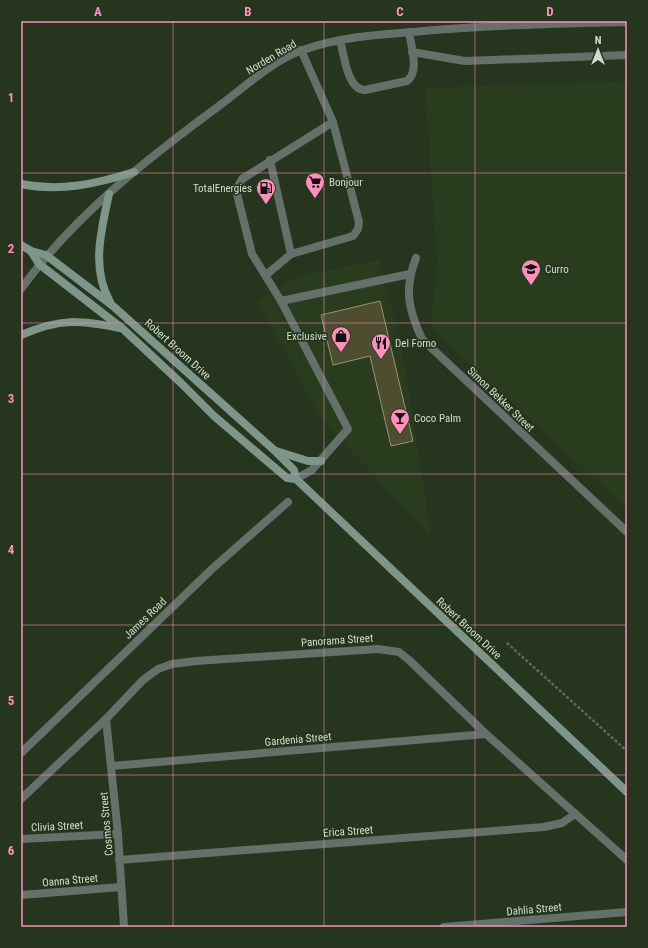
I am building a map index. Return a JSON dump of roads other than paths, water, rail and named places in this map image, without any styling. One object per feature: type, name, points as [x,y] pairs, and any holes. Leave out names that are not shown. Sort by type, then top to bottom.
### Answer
[{"type":"street","name":"Norden Road","points":[[21,289],[46,255],[134,172],[259,76],[301,50],[340,40],[374,35],[532,23],[627,22]]},
{"type":"street","points":[[340,40],[351,81],[355,86],[362,90],[407,81],[411,78],[414,72],[409,32]]},
{"type":"street","points":[[266,275],[291,254],[354,236],[358,230],[359,222],[333,122],[301,50]]},
{"type":"street","points":[[412,52],[465,61],[627,55]]},
{"type":"street","points":[[296,479],[312,470],[348,429],[282,301],[252,254],[236,190],[242,179],[270,160],[333,122]]},
{"type":"street","points":[[270,160],[291,254]]},
{"type":"street","points":[[21,184],[61,188],[85,186],[134,172]]},
{"type":"street","points":[[109,194],[99,247],[100,273],[103,289],[113,306]]},
{"type":"street","name":"Robert Broom Drive","points":[[21,244],[31,251],[46,255],[113,306],[274,450],[294,470],[296,479],[627,792]]},
{"type":"street","name":"Robert Broom Drive","points":[[31,251],[39,264],[123,329],[214,416],[287,478],[296,479]]},
{"type":"street","name":"Simon Bekker Street","points":[[416,258],[410,274],[408,293],[411,310],[422,339],[627,532]]},
{"type":"street","points":[[282,301],[410,274]]},
{"type":"street","points":[[21,335],[53,323],[67,321],[86,322],[123,329]]},
{"type":"street","points":[[274,450],[308,460],[321,460]]},
{"type":"street","name":"James Road","points":[[21,753],[213,568],[288,502]]},
{"type":"street","name":"Panorama Street","points":[[21,798],[106,719],[143,680],[158,669],[172,664],[378,648],[399,652],[410,660],[486,734],[627,860]]},
{"type":"street","name":"Cosmos Street","points":[[106,719],[118,834],[124,927]]},
{"type":"street","name":"Gardenia Street","points":[[112,766],[486,734]]},
{"type":"street","name":"Erica Street","points":[[120,860],[544,827],[562,823],[574,814]]},
{"type":"street","name":"Clivia Street","points":[[21,839],[118,834]]},
{"type":"street","name":"Oanna Street","points":[[21,895],[121,887]]},
{"type":"street","name":"Dahlia Street","points":[[444,927],[627,912]]},
{"type":"place","name":"Bonjour","points":[[315,199]]},
{"type":"place","name":"TotalEnergies","points":[[266,205]]},
{"type":"place","name":"Curro","points":[[531,286]]},
{"type":"place","name":"Exclusive","points":[[341,353]]},
{"type":"place","name":"Del Forno","points":[[381,360]]},
{"type":"place","name":"Coco Palm","points":[[400,435]]}]
